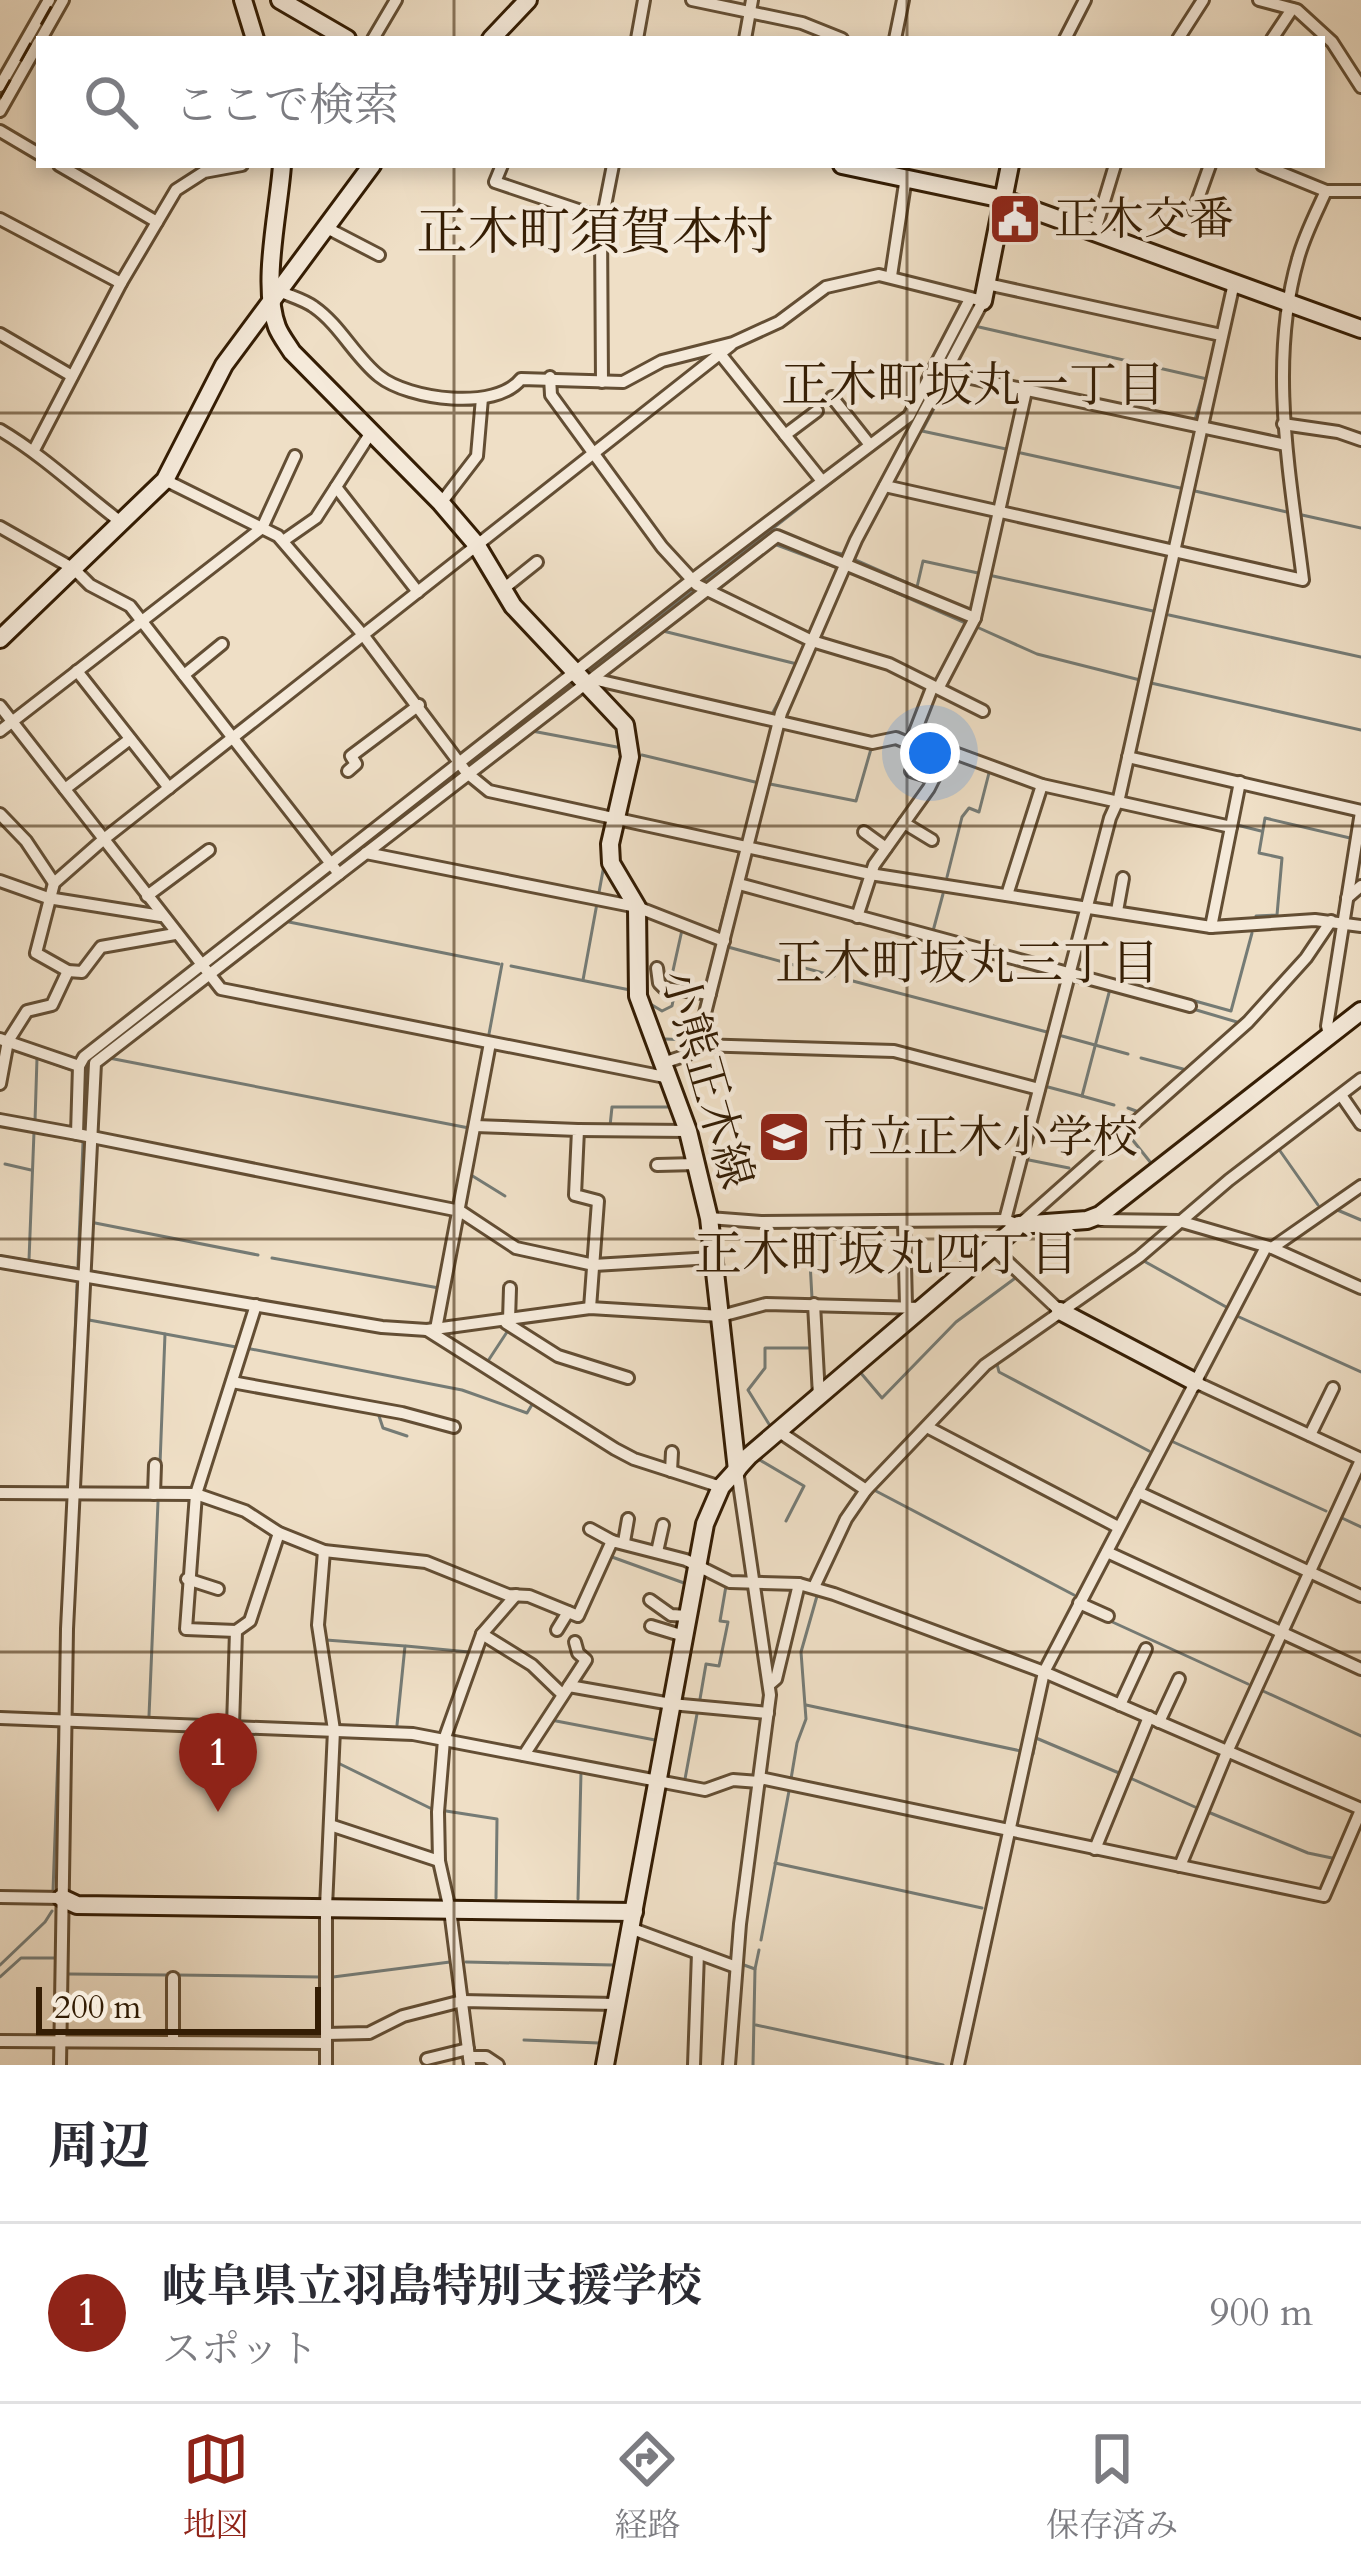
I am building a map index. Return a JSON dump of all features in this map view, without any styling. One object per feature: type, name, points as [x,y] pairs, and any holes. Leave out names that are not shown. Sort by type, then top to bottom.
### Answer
[{"type":"main road","points":[[243,0],[254,36]]},
{"type":"main road","points":[[280,0],[342,36]]},
{"type":"main road","points":[[494,36],[523,2]]},
{"type":"main road","name":"小熊正木線","points":[[282,168],[277,327],[292,352],[441,502],[476,544],[502,590],[625,725],[630,739],[610,844],[611,863],[637,907],[638,996],[688,1131],[709,1218],[737,1470]]},
{"type":"main road","points":[[4,630],[165,480],[224,365],[370,168]]},
{"type":"main road","points":[[870,168],[1003,199],[1361,326]]},
{"type":"main road","points":[[980,295],[1009,168]]},
{"type":"main road","points":[[604,2065],[696,1566],[705,1524],[721,1486],[914,1307],[993,1248],[1012,1223],[1087,1220],[1100,1215],[1361,1011]]},
{"type":"main road","points":[[1060,1311],[1196,1382]]},
{"type":"main road","points":[[62,1898],[76,1905],[450,1910],[632,1920]]},
{"type":"street","points":[[0,86],[49,0]]},
{"type":"street","points":[[44,36],[63,0]]},
{"type":"street","points":[[375,36],[395,0]]},
{"type":"street","points":[[638,36],[644,0]]},
{"type":"street","points":[[692,0],[751,5],[820,34]]},
{"type":"street","points":[[1067,36],[1085,0]]},
{"type":"street","points":[[1180,36],[1203,0]]},
{"type":"street","points":[[1259,0],[1298,7],[1332,42],[1361,87]]},
{"type":"street","points":[[895,36],[899,2]]},
{"type":"street","points":[[746,36],[751,5]]},
{"type":"street","points":[[1274,36],[1298,7]]},
{"type":"street","points":[[0,111],[36,50]]},
{"type":"street","points":[[0,131],[36,152]]},
{"type":"street","points":[[64,168],[157,222]]},
{"type":"street","points":[[501,168],[496,182],[602,218]]},
{"type":"street","points":[[602,382],[602,218],[610,168]]},
{"type":"street","points":[[1095,231],[1114,168]]},
{"type":"street","points":[[1194,210],[1209,168]]},
{"type":"street","points":[[1269,168],[1326,191],[1361,191]]},
{"type":"street","points":[[34,450],[121,283],[176,190],[201,169]]},
{"type":"street","points":[[891,276],[906,177]]},
{"type":"street","points":[[885,486],[1303,580],[1283,424],[1289,304],[1297,260],[1326,191]]},
{"type":"street","points":[[0,219],[121,283]]},
{"type":"street","points":[[327,228],[379,255]]},
{"type":"street","points":[[276,295],[315,307],[381,378],[437,398],[482,398],[514,388],[521,379],[623,382],[662,361],[733,343],[779,322],[826,286],[879,275],[1221,335]]},
{"type":"street","points":[[1012,1223],[1040,1089],[1110,842],[1234,283]]},
{"type":"street","points":[[0,706],[221,989],[490,1043],[667,1071],[697,1045],[778,723],[846,562],[947,373],[980,295]]},
{"type":"street","points":[[581,678],[692,580],[909,416],[980,295]]},
{"type":"street","points":[[0,334],[73,376]]},
{"type":"street","points":[[175,934],[101,946],[82,972],[36,953],[54,883],[104,839],[733,343]]},
{"type":"street","points":[[721,355],[822,482]]},
{"type":"street","points":[[947,373],[1286,445]]},
{"type":"street","points":[[550,377],[551,395],[662,547],[692,580],[812,640],[889,664],[982,711]]},
{"type":"street","points":[[911,742],[975,618],[1026,391]]},
{"type":"street","points":[[832,397],[870,445]]},
{"type":"street","points":[[441,502],[477,456],[482,398]]},
{"type":"street","points":[[785,435],[817,411]]},
{"type":"street","points":[[1283,424],[1361,440]]},
{"type":"street","points":[[0,430],[34,450],[122,523]]},
{"type":"street","points":[[283,542],[316,518],[370,434]]},
{"type":"street","points":[[0,731],[262,528],[295,456]]},
{"type":"street","points":[[165,480],[283,542],[364,636],[464,768],[489,791],[870,874],[1211,927],[1337,922],[1361,926]]},
{"type":"street","points":[[336,487],[418,592]]},
{"type":"street","points":[[0,526],[130,606],[339,874]]},
{"type":"street","points":[[83,1136],[94,1063],[330,863],[777,536],[975,618]]},
{"type":"street","points":[[502,590],[537,562]]},
{"type":"street","points":[[184,675],[222,644]]},
{"type":"street","points":[[77,670],[169,788]]},
{"type":"street","points":[[581,678],[872,743],[896,738],[944,758]]},
{"type":"street","points":[[348,771],[356,764],[351,756],[419,705]]},
{"type":"street","points":[[65,789],[130,740]]},
{"type":"street","points":[[857,917],[870,874],[949,752],[1116,805],[1231,827]]},
{"type":"street","points":[[1128,757],[1361,811],[1347,898],[1337,922],[1329,1035]]},
{"type":"street","points":[[60,2065],[67,1629],[84,1276],[79,1066],[84,1057],[339,874],[464,768]]},
{"type":"street","points":[[910,771],[934,778]]},
{"type":"street","points":[[1211,927],[1240,782]]},
{"type":"street","points":[[1007,895],[1042,785]]},
{"type":"street","points":[[0,814],[54,883]]},
{"type":"street","points":[[904,823],[932,840]]},
{"type":"street","points":[[864,832],[886,848]]},
{"type":"street","points":[[147,896],[209,850]]},
{"type":"street","points":[[366,853],[637,907],[724,941]]},
{"type":"street","points":[[1117,911],[1124,878]]},
{"type":"street","points":[[0,881],[48,898],[162,916]]},
{"type":"street","points":[[739,884],[1190,1006]]},
{"type":"street","points":[[1347,898],[1361,886]]},
{"type":"street","points":[[709,1218],[1012,1223],[1248,1022],[1337,922]]},
{"type":"street","points":[[657,968],[658,983],[664,988],[710,994]]},
{"type":"street","points":[[0,1084],[4,1040],[26,1011],[52,1005],[68,970]]},
{"type":"street","points":[[4,1040],[79,1066]]},
{"type":"street","points":[[432,1329],[460,1211],[490,1043]]},
{"type":"street","points":[[697,1045],[894,1051],[1040,1089]]},
{"type":"street","points":[[814,1587],[846,1519],[866,1490],[995,1356],[1139,1257],[1361,1079]]},
{"type":"street","points":[[1341,1095],[1361,1124]]},
{"type":"street","points":[[0,1120],[460,1211],[516,1248],[594,1264],[713,1258]]},
{"type":"street","points":[[476,1126],[688,1131]]},
{"type":"street","points":[[578,1130],[574,1195],[598,1201],[590,1308]]},
{"type":"street","points":[[657,1166],[697,1164]]},
{"type":"street","points":[[958,2065],[1044,1672],[1269,1248],[1361,1186]]},
{"type":"street","points":[[1100,1215],[1101,1220],[1179,1221],[1269,1248],[1361,1288]]},
{"type":"street","points":[[0,1262],[382,1327],[432,1329],[590,1308],[721,1316],[766,1304],[914,1307],[904,1222]]},
{"type":"street","points":[[993,1248],[1060,1311]]},
{"type":"street","points":[[506,1321],[510,1288]]},
{"type":"street","points":[[814,1304],[819,1396]]},
{"type":"street","points":[[256,1305],[196,1494],[186,1629],[236,1631],[250,1621],[279,1533]]},
{"type":"street","points":[[506,1321],[559,1356],[628,1378]]},
{"type":"street","points":[[432,1329],[615,1449],[721,1486]]},
{"type":"street","points":[[232,1382],[454,1427]]},
{"type":"street","points":[[1180,1866],[1361,1459],[1196,1382]]},
{"type":"street","points":[[1310,1435],[1333,1388]]},
{"type":"street","points":[[927,1427],[1118,1527]]},
{"type":"street","points":[[778,1431],[866,1490]]},
{"type":"street","points":[[671,1471],[672,1452]]},
{"type":"street","points":[[154,1494],[155,1465]]},
{"type":"street","points":[[729,2065],[736,1966],[770,1684],[737,1470]]},
{"type":"street","points":[[1138,1492],[1361,1596]]},
{"type":"street","points":[[0,1493],[196,1494],[245,1511],[279,1533],[324,1551],[426,1562],[508,1595],[530,1596],[578,1616],[628,1519]]},
{"type":"street","points":[[657,1552],[662,1525]]},
{"type":"street","points":[[0,1718],[413,1733],[705,1790],[733,1780],[759,1780],[1324,1897],[1361,1809],[1044,1672],[814,1587],[730,1582],[590,1529]]},
{"type":"street","points":[[324,1551],[318,1625],[334,1730],[326,1907],[326,2065]]},
{"type":"street","points":[[1107,1552],[1361,1669]]},
{"type":"street","points":[[594,1578],[609,1585]]},
{"type":"street","points":[[188,1580],[218,1589]]},
{"type":"street","points":[[770,1684],[776,1679],[799,1584]]},
{"type":"street","points":[[469,2057],[439,1862],[444,1740],[482,1634],[516,1595]]},
{"type":"street","points":[[650,1600],[671,1615],[687,1616]]},
{"type":"street","points":[[1079,1603],[1108,1616]]},
{"type":"street","points":[[557,1630],[568,1612]]},
{"type":"street","points":[[651,1626],[684,1636]]},
{"type":"street","points":[[233,1726],[236,1631]]},
{"type":"street","points":[[482,1634],[565,1689],[768,1713]]},
{"type":"street","points":[[524,1755],[586,1660],[574,1642]]},
{"type":"street","points":[[1120,1705],[1146,1649]]},
{"type":"street","points":[[1095,1849],[1154,1719],[1179,1679]]},
{"type":"street","points":[[330,1825],[439,1862]]},
{"type":"street","points":[[0,1897],[62,1898]]},
{"type":"street","points":[[632,1920],[698,1954],[736,1966]]},
{"type":"street","points":[[694,2065],[698,1954]]},
{"type":"street","points":[[172,1978],[172,2042]]},
{"type":"street","points":[[0,2041],[326,2039],[369,2033],[403,2016],[462,2000],[616,2003]]},
{"type":"street","points":[[427,2059],[486,2057],[497,2065]]},
{"type":"waterway","points":[[979,327],[1207,379],[1194,423]]},
{"type":"waterway","points":[[758,540],[913,419],[942,368]]},
{"type":"waterway","points":[[949,380],[922,431],[1006,449]]},
{"type":"waterway","points":[[1021,453],[1180,488]]},
{"type":"waterway","points":[[1195,491],[1287,512]]},
{"type":"waterway","points":[[1302,515],[1361,528]]},
{"type":"waterway","points":[[704,581],[760,540]]},
{"type":"waterway","points":[[777,545],[838,568],[836,573]]},
{"type":"waterway","points":[[821,549],[842,554]]},
{"type":"waterway","points":[[856,560],[917,587],[923,561],[978,573]]},
{"type":"waterway","points":[[851,573],[965,623]]},
{"type":"waterway","points":[[993,576],[1153,611]]},
{"type":"waterway","points":[[587,672],[691,591]]},
{"type":"waterway","points":[[1169,615],[1361,657]]},
{"type":"waterway","points":[[979,628],[1037,654],[1140,680]]},
{"type":"waterway","points":[[663,631],[797,664]]},
{"type":"waterway","points":[[467,765],[573,683]]},
{"type":"waterway","points":[[1151,683],[1361,730]]},
{"type":"waterway","points":[[771,716],[788,684]]},
{"type":"waterway","points":[[532,731],[622,748]]},
{"type":"waterway","points":[[770,784],[856,801],[871,749]]},
{"type":"waterway","points":[[642,755],[755,782]]},
{"type":"waterway","points":[[340,864],[460,771]]},
{"type":"waterway","points":[[947,877],[962,817],[969,808],[979,812],[989,773]]},
{"type":"waterway","points":[[470,782],[485,794]]},
{"type":"waterway","points":[[1256,916],[1277,915],[1282,858],[1259,853],[1265,818],[1350,838]]},
{"type":"waterway","points":[[1237,825],[1261,831]]},
{"type":"waterway","points":[[583,980],[604,865]]},
{"type":"waterway","points":[[254,931],[328,873]]},
{"type":"waterway","points":[[719,932],[733,878]]},
{"type":"waterway","points":[[933,931],[943,894]]},
{"type":"waterway","points":[[289,922],[499,964]]},
{"type":"waterway","points":[[911,925],[954,937]]},
{"type":"waterway","points":[[670,984],[682,930],[715,943]]},
{"type":"waterway","points":[[1195,1001],[1231,1011],[1252,933]]},
{"type":"waterway","points":[[728,947],[834,976]]},
{"type":"waterway","points":[[1015,953],[1065,967]]},
{"type":"waterway","points":[[207,968],[222,955]]},
{"type":"waterway","points":[[489,1034],[502,964]]},
{"type":"waterway","points":[[511,966],[630,990]]},
{"type":"waterway","points":[[169,997],[196,976]]},
{"type":"waterway","points":[[849,980],[1047,1032]]},
{"type":"waterway","points":[[1048,1087],[1082,1096],[1110,989]]},
{"type":"waterway","points":[[1152,990],[1185,999]]},
{"type":"waterway","points":[[647,1002],[662,1011],[672,1006],[675,991]]},
{"type":"waterway","points":[[1193,1009],[1237,1022]]},
{"type":"waterway","points":[[1062,1036],[1128,1054]]},
{"type":"waterway","points":[[665,1039],[690,1040]]},
{"type":"waterway","points":[[705,1040],[736,1041]]},
{"type":"waterway","points":[[20,1052],[72,1070]]},
{"type":"waterway","points":[[83,1131],[88,1063],[95,1055]]},
{"type":"waterway","points":[[35,1121],[37,1058]]},
{"type":"waterway","points":[[109,1058],[469,1128]]},
{"type":"waterway","points":[[1141,1058],[1183,1069]]},
{"type":"waterway","points":[[1082,1096],[1114,1105]]},
{"type":"waterway","points":[[610,1126],[612,1107],[673,1107]]},
{"type":"waterway","points":[[1128,1108],[1136,1111]]},
{"type":"waterway","points":[[1016,1157],[1023,1130]]},
{"type":"waterway","points":[[29,1260],[34,1132]]},
{"type":"waterway","points":[[1127,1133],[1151,1163]]},
{"type":"waterway","points":[[78,1266],[83,1142]]},
{"type":"waterway","points":[[1278,1148],[1318,1205]]},
{"type":"waterway","points":[[1029,1160],[1069,1168]]},
{"type":"waterway","points":[[5,1164],[31,1170]]},
{"type":"waterway","points":[[471,1175],[505,1196]]},
{"type":"waterway","points":[[1335,1209],[1361,1220]]},
{"type":"waterway","points":[[90,1222],[258,1255]]},
{"type":"waterway","points":[[0,1256],[80,1269]]},
{"type":"waterway","points":[[272,1258],[439,1288]]},
{"type":"waterway","points":[[1142,1260],[1228,1308]]},
{"type":"waterway","points":[[791,1262],[810,1262],[812,1298]]},
{"type":"waterway","points":[[1104,1288],[1131,1269]]},
{"type":"waterway","points":[[89,1271],[174,1286]]},
{"type":"waterway","points":[[860,1372],[882,1398],[956,1322],[1014,1279]]},
{"type":"waterway","points":[[70,1462],[77,1284]]},
{"type":"waterway","points":[[225,1295],[316,1311]]},
{"type":"waterway","points":[[431,1324],[435,1304]]},
{"type":"waterway","points":[[1237,1316],[1361,1372]]},
{"type":"waterway","points":[[89,1320],[236,1347]]},
{"type":"waterway","points":[[486,1364],[507,1332]]},
{"type":"waterway","points":[[160,1464],[165,1334]]},
{"type":"waterway","points":[[246,1348],[462,1390],[527,1413],[533,1403]]},
{"type":"waterway","points":[[772,1429],[748,1390],[765,1368],[765,1348],[808,1348]]},
{"type":"waterway","points":[[997,1364],[999,1372],[1149,1451]]},
{"type":"waterway","points":[[378,1413],[383,1428],[407,1436]]},
{"type":"waterway","points":[[867,1497],[923,1438]]},
{"type":"waterway","points":[[1169,1440],[1326,1511]]},
{"type":"waterway","points":[[758,1459],[804,1486],[786,1521]]},
{"type":"waterway","points":[[874,1490],[1074,1595]]},
{"type":"waterway","points":[[29,1498],[67,1498]]},
{"type":"waterway","points":[[149,1716],[158,1502]]},
{"type":"waterway","points":[[1342,1518],[1361,1527]]},
{"type":"waterway","points":[[823,1581],[838,1547]]},
{"type":"waterway","points":[[612,1557],[684,1583]]},
{"type":"waterway","points":[[700,1699],[706,1664],[719,1666],[728,1622],[720,1621],[726,1586]]},
{"type":"waterway","points":[[791,1779],[806,1719],[801,1652],[817,1596]]},
{"type":"waterway","points":[[1108,1620],[1248,1684]]},
{"type":"waterway","points":[[326,1640],[405,1646],[397,1725]]},
{"type":"waterway","points":[[406,1646],[469,1652]]},
{"type":"waterway","points":[[1263,1691],[1361,1736]]},
{"type":"waterway","points":[[60,1711],[61,1701]]},
{"type":"waterway","points":[[806,1705],[1021,1751]]},
{"type":"waterway","points":[[685,1779],[697,1714]]},
{"type":"waterway","points":[[551,1720],[655,1740]]},
{"type":"waterway","points":[[53,1891],[59,1728]]},
{"type":"waterway","points":[[339,1734],[338,1763],[432,1809]]},
{"type":"waterway","points":[[1033,1754],[1036,1738],[1119,1773]]},
{"type":"waterway","points":[[578,1899],[581,1772]]},
{"type":"waterway","points":[[1130,1778],[1195,1807]]},
{"type":"waterway","points":[[761,1940],[789,1791]]},
{"type":"waterway","points":[[446,1811],[497,1819],[496,1898]]},
{"type":"waterway","points":[[1208,1812],[1308,1853],[1332,1858]]},
{"type":"waterway","points":[[775,1863],[982,1908]]},
{"type":"waterway","points":[[0,1965],[52,1911]]},
{"type":"waterway","points":[[744,1965],[755,1969],[759,1950]]},
{"type":"waterway","points":[[0,1977],[21,1958],[55,1958]]},
{"type":"waterway","points":[[333,1977],[450,1962]]},
{"type":"waterway","points":[[466,1962],[613,1965]]},
{"type":"waterway","points":[[753,2065],[755,1969]]},
{"type":"waterway","points":[[69,1974],[168,1975]]},
{"type":"waterway","points":[[177,1975],[320,1977]]},
{"type":"waterway","points":[[756,2025],[943,2065]]},
{"type":"waterway","points":[[524,2040],[599,2043]]},
{"type":"railway","points":[[0,98],[55,0]]},
{"type":"place","name":"正木交番","points":[[1015,219]]},
{"type":"place","name":"市立正木小学校","points":[[784,1137]]},
{"type":"place","name":"岐阜県立羽島特別支援学校","points":[[218,1812]]},
{"type":"district","name":"正木町須賀本村","points":[[595,233]]},
{"type":"district","name":"正木町坂丸一丁目","points":[[973,385]]},
{"type":"district","name":"正木町坂丸三丁目","points":[[967,963]]},
{"type":"district","name":"正木町坂丸四丁目","points":[[886,1254]]}]
